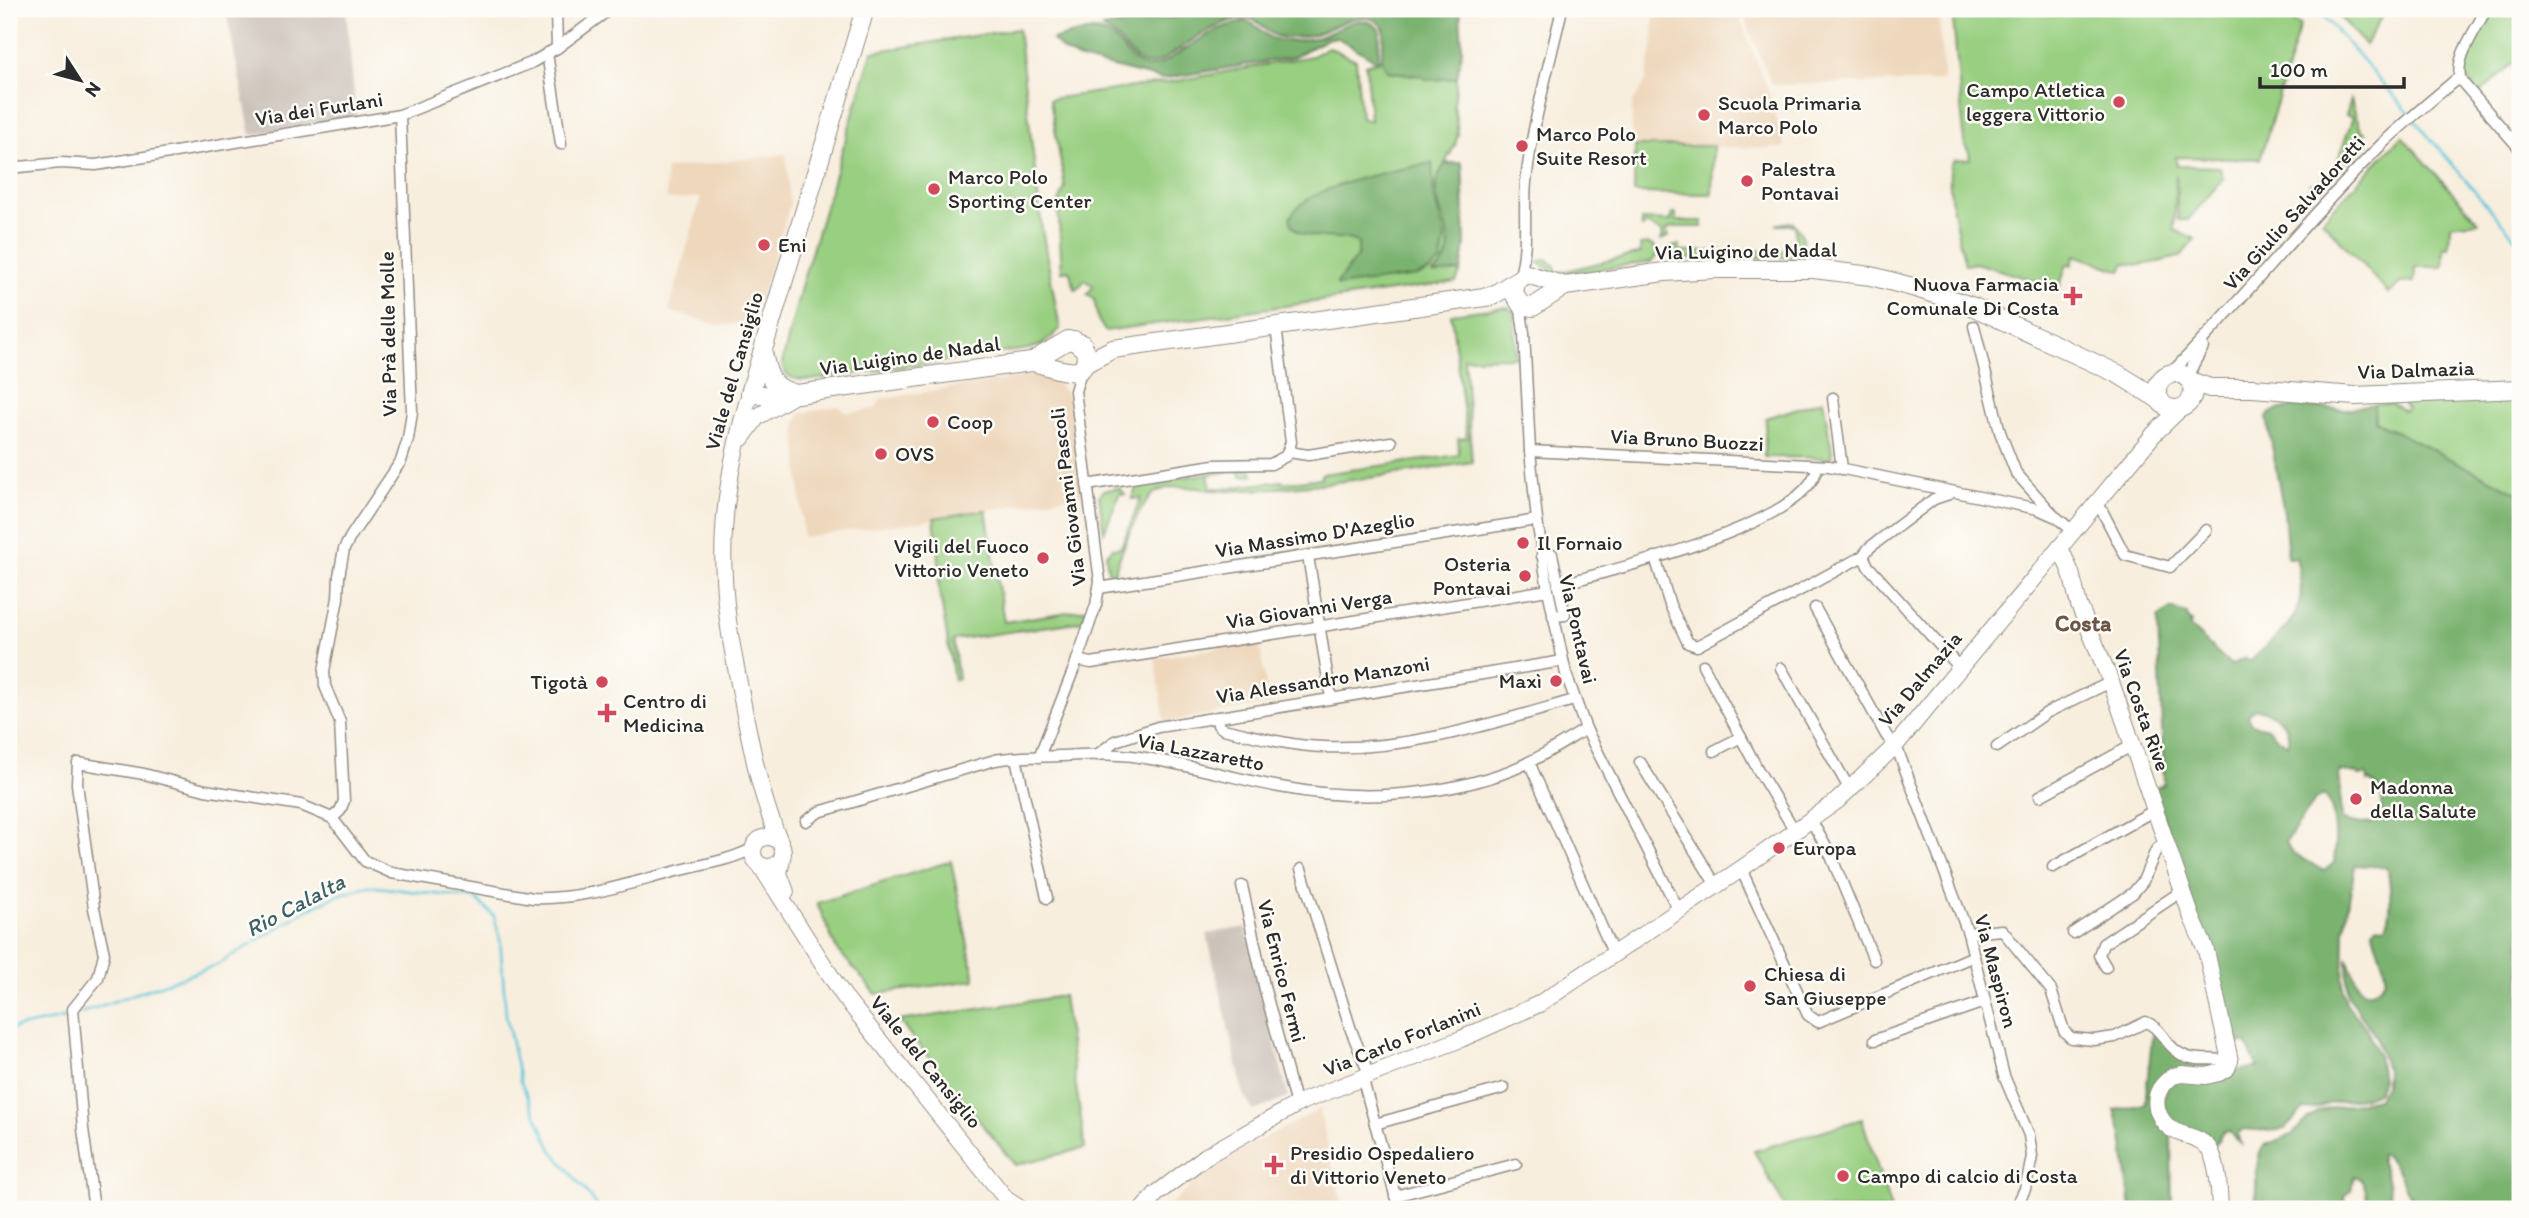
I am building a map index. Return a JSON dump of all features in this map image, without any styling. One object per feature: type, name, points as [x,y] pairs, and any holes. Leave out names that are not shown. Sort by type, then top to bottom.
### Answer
[{"type":"main road","name":"Viale del Cansiglio","points":[[750,393],[865,9]]},
{"type":"main road","name":"Via Luigino de Nadal","points":[[750,393],[768,397],[796,394],[1031,362],[1066,343],[1110,350],[1492,296],[1529,302],[1565,286],[1664,272],[1808,269],[1855,273],[1965,303],[2118,374],[2160,401]]},
{"type":"main road","points":[[1527,274],[1540,277],[1546,289],[1529,302],[1514,290],[1517,280],[1527,274]]},
{"type":"main road","name":"Via Luigino de Nadal","points":[[1540,277],[1565,286]]},
{"type":"main road","name":"Via Luigino de Nadal","points":[[1492,296],[1517,280]]},
{"type":"main road","points":[[1061,370],[1054,361],[1055,350],[1066,343],[1085,350],[1084,365]]},
{"type":"main road","name":"Via Luigino de Nadal","points":[[763,348],[770,379],[779,388],[796,394]]},
{"type":"main road","name":"Via Luigino de Nadal","points":[[1031,362],[1071,373],[1110,350]]},
{"type":"main road","name":"Via Luigino de Nadal","points":[[2118,374],[2140,378],[2168,374]]},
{"type":"main road","points":[[2168,374],[2181,374],[2190,380],[2193,392],[2183,406],[2171,408],[2160,401],[2157,390],[2168,374]]},
{"type":"main road","name":"Via Dalmazia","points":[[2190,380],[2210,388],[2354,396],[2520,389]]},
{"type":"main road","name":"Via Dalmazia","points":[[2183,406],[2229,388]]},
{"type":"street","points":[[556,9],[552,51],[561,144]]},
{"type":"street","name":"Via dei Furlani","points":[[9,168],[61,163],[96,165],[400,115],[531,62],[552,51],[610,9]]},
{"type":"street","points":[[1517,280],[1524,245],[1525,191],[1529,160],[1562,9]]},
{"type":"street","points":[[2486,9],[2460,61],[2459,77],[2520,149]]},
{"type":"street","name":"Via Giulio Salvadoretti","points":[[2168,374],[2212,332],[2323,205],[2406,122],[2459,77]]},
{"type":"street","name":"Via Prà delle Molle","points":[[332,818],[340,811],[344,801],[340,722],[325,686],[324,671],[344,549],[360,519],[385,488],[401,461],[412,412],[400,115]]},
{"type":"street","points":[[1524,245],[1527,262],[1540,277]]},
{"type":"street","name":"Via Pontavai","points":[[1524,333],[1529,302]]},
{"type":"street","name":"Via Pontavai","points":[[1529,302],[1524,333],[1530,450],[1542,556],[1553,588],[1553,617],[1563,661],[1586,729],[1679,911]]},
{"type":"street","points":[[1974,326],[2000,432],[2018,477],[2056,517]]},
{"type":"street","points":[[1087,485],[1214,465],[1271,464],[1282,460],[1289,452],[1291,437],[1276,327]]},
{"type":"street","name":"Via Giulio Salvadoretti","points":[[2190,380],[2196,358],[2212,332]]},
{"type":"street","name":"Via Giovanni Pascoli","points":[[1039,757],[1077,660],[1100,588],[1075,389],[1084,365]]},
{"type":"street","name":"Via Giovanni Pascoli","points":[[1061,370],[1075,389]]},
{"type":"street","name":"Viale del Cansiglio","points":[[750,393],[734,452],[724,511],[723,577],[730,636],[753,755],[762,828],[757,854],[813,948],[850,1003],[1013,1206]]},
{"type":"street","name":"Via Luigino de Nadal","points":[[734,452],[748,426],[757,417],[796,394]]},
{"type":"street","points":[[1833,398],[1842,469]]},
{"type":"street","name":"Via Dalmazia","points":[[2155,433],[2162,415],[2160,401]]},
{"type":"street","name":"Via Dalmazia","points":[[1679,911],[1811,820],[1850,790],[1895,746],[2155,433],[2183,406]]},
{"type":"street","points":[[1289,452],[1303,456],[1391,442]]},
{"type":"street","name":"Via Bruno Buozzi","points":[[1530,450],[1842,469],[2044,511],[2073,531]]},
{"type":"street","name":"Via Giovanni Verga","points":[[1077,660],[1091,663],[1553,588],[1723,536],[1772,512],[1807,488],[1816,466]]},
{"type":"street","points":[[1915,485],[1924,497],[1920,509]]},
{"type":"street","points":[[2024,506],[2031,496],[2026,485]]},
{"type":"street","points":[[1655,557],[1674,616],[1686,641],[1694,646],[1701,645],[1863,556],[1869,548],[1937,496],[1954,494]]},
{"type":"street","points":[[2098,503],[2125,555],[2170,567],[2206,530]]},
{"type":"street","name":"Via Massimo D'Azeglio","points":[[1100,588],[1537,520]]},
{"type":"street","name":"Via Costa Rive","points":[[2060,547],[2071,573],[2079,605],[2133,744],[2182,891],[2206,950],[2230,1061]]},
{"type":"street","points":[[1308,556],[1331,698]]},
{"type":"street","points":[[1863,556],[1868,566],[1960,668]]},
{"type":"street","name":"Via Maspiron","points":[[1815,608],[1886,735],[1895,746],[1968,933],[2004,1076],[2031,1144],[2025,1189],[2015,1209]]},
{"type":"street","name":"Via Alessandro Manzoni","points":[[1097,755],[1110,743],[1141,732],[1217,716],[1563,661]]},
{"type":"street","points":[[1703,665],[1795,831]]},
{"type":"street","points":[[1781,668],[1850,790]]},
{"type":"street","points":[[1997,747],[2048,712],[2111,682]]},
{"type":"street","points":[[1217,716],[1219,727],[1223,729],[1307,746],[1346,747],[1446,734],[1574,699]]},
{"type":"street","name":"Via Lazzaretto","points":[[806,821],[820,812],[995,760],[1016,758],[1097,755],[1153,759],[1294,789],[1384,795],[1451,788],[1501,774],[1529,762],[1586,729]]},
{"type":"street","points":[[1714,751],[1741,737]]},
{"type":"street","points":[[2040,796],[2133,744]]},
{"type":"street","name":"Viale del Cansiglio","points":[[753,755],[782,852],[779,873],[781,881],[813,948]]},
{"type":"street","points":[[1016,758],[1047,898]]},
{"type":"street","points":[[1529,762],[1614,955]]},
{"type":"street","points":[[1640,762],[1716,886]]},
{"type":"street","points":[[94,1209],[83,1129],[73,1009],[99,978],[104,954],[92,896],[78,768],[144,774],[205,790],[301,805],[332,818],[365,860],[392,873],[533,898],[552,899],[606,891],[757,854],[774,866],[782,852],[773,838],[768,837],[757,854]]},
{"type":"street","points":[[2053,866],[2155,810]]},
{"type":"street","points":[[1811,820],[1831,856],[1874,960]]},
{"type":"street","points":[[2073,933],[2133,893],[2143,881],[2155,850],[2165,841]]},
{"type":"street","points":[[1301,869],[1365,1075],[1375,1124],[1399,1209]]},
{"type":"street","points":[[1741,869],[1808,1015],[1818,1022],[1974,956]]},
{"type":"street","name":"Via Enrico Fermi","points":[[1242,887],[1265,990],[1296,1105]]},
{"type":"street","points":[[2106,967],[2099,955],[2103,944],[2182,891]]},
{"type":"street","name":"Via Carlo Forlanini","points":[[1143,1209],[1156,1194],[1206,1156],[1296,1105],[1520,1014],[1549,998],[1679,911]]},
{"type":"street","points":[[1968,933],[2002,930],[2051,990],[2064,1031],[2071,1038],[2094,1040],[2115,1037],[2146,1021],[2155,1027],[2179,1054],[2192,1058],[2230,1061],[2227,1068],[2212,1075],[2173,1076],[2161,1087],[2156,1101],[2161,1119],[2168,1128],[2200,1141],[2209,1149],[2214,1163],[2220,1209]]},
{"type":"street","points":[[1875,1040],[1984,1002]]},
{"type":"street","points":[[1375,1124],[1504,1088]]},
{"type":"street","points":[[1395,1196],[1516,1164]]},
{"type":"shaded area","points":[[223,9],[346,9],[356,118],[251,135],[228,21]]},
{"type":"shaded area","points":[[1654,9],[1736,9],[1767,87],[1785,148],[1632,146],[1632,104],[1646,81],[1653,42]]},
{"type":"shaded area","points":[[1741,9],[1938,9],[1944,81],[1772,85]]},
{"type":"shaded area","points":[[786,154],[790,205],[763,291],[747,322],[721,326],[669,311],[701,197],[667,200],[665,169]]},
{"type":"shaded area","points":[[1044,375],[1054,380],[1069,397],[1083,494],[929,520],[803,537],[796,423],[801,413],[838,406],[847,413],[875,409],[881,399]]},
{"type":"shaded area","points":[[1259,641],[1269,704],[1165,722],[1155,658]]},
{"type":"shaded area","points":[[1246,927],[1288,1095],[1285,1099],[1253,1111],[1243,1092],[1207,934]]},
{"type":"shaded area","name":"Presidio Ospedaliero di Vittorio Veneto","points":[[1322,1108],[1320,1114],[1343,1209],[1165,1209],[1189,1188],[1187,1183],[1246,1147]]},
{"type":"green space","points":[[1230,9],[1460,9],[1462,50],[1457,78],[1427,80],[1421,76],[1388,71],[1382,61],[1384,29],[1367,17],[1348,20],[1320,33],[1287,37],[1272,34],[1251,19],[1237,19],[1202,34],[1152,64],[1140,62],[1113,35],[1101,28]]},
{"type":"green space","name":"Campo Atletica leggera Vittorio","points":[[1952,9],[2272,9],[2300,25],[2260,159],[2176,157],[2177,166],[2220,167],[2223,179],[2188,220],[2178,220],[2176,174],[2174,230],[2195,239],[2180,257],[2146,264],[2125,263],[2121,271],[2075,255],[2072,265],[2067,264],[2059,288],[1976,263],[1965,265],[1953,210],[1950,180],[1954,160],[1970,159],[1965,146]]},
{"type":"green space","points":[[2333,9],[2386,9],[2365,45]]},
{"type":"green space","points":[[2493,9],[2520,9],[2520,68],[2512,64],[2479,94],[2466,78],[2464,69]]},
{"type":"green space","points":[[1244,21],[1271,38],[1287,41],[1323,36],[1356,21],[1372,23],[1380,30],[1378,62],[1338,38],[1329,38],[1293,57],[1161,79],[1080,59],[1065,52],[1052,40],[1083,32],[1101,32],[1113,38],[1134,61],[1148,67],[1168,60],[1214,32]]},
{"type":"green space","name":"Marco Polo Sporting Center","points":[[1018,29],[1042,229],[1060,329],[1042,345],[1028,349],[811,380],[796,379],[788,375],[782,363],[802,283],[872,52]]},
{"type":"green space","points":[[1328,47],[1356,60],[1361,118],[1370,121],[1366,64],[1378,62],[1381,58],[1388,71],[1421,76],[1427,80],[1457,78],[1454,105],[1458,134],[1445,163],[1462,163],[1465,246],[1461,271],[1456,282],[1105,331],[1098,320],[1094,298],[1087,295],[1094,286],[1085,280],[1075,289],[1069,270],[1062,271],[1058,205],[1065,187],[1050,99],[1182,80],[1312,56]]},
{"type":"green space","points":[[2351,100],[2360,128],[2365,133],[2362,136],[2364,144],[2314,192],[2309,188],[2310,183],[2315,185],[2336,166],[2353,117],[2346,115]]},
{"type":"green space","points":[[2402,136],[2479,222],[2450,225],[2449,247],[2444,247],[2443,267],[2415,267],[2414,282],[2400,283],[2389,294],[2322,220]]},
{"type":"green space","points":[[1635,146],[1713,146],[1712,194],[1634,193]]},
{"type":"green space","points":[[1432,163],[1434,196],[1445,239],[1441,261],[1430,271],[1417,276],[1338,286],[1337,283],[1358,255],[1358,243],[1300,232],[1293,227],[1290,218],[1299,206],[1314,196],[1354,180]]},
{"type":"green space","points":[[1462,163],[1465,246],[1461,271],[1432,274],[1448,254],[1449,243],[1437,197],[1437,179],[1445,164]]},
{"type":"green space","points":[[1672,214],[1676,214],[1676,221],[1703,221],[1703,227],[1673,227],[1666,230],[1669,236],[1661,240],[1663,233],[1647,224],[1642,228],[1641,220],[1671,221]]},
{"type":"green space","points":[[1794,223],[1802,235],[1803,257],[1676,259],[1670,254],[1672,247],[1679,245],[1680,252],[1795,250],[1795,225],[1776,225]]},
{"type":"green space","points":[[1640,245],[1654,246],[1659,254],[1651,262],[1559,275],[1538,262],[1547,259],[1555,266],[1557,273],[1641,253]]},
{"type":"green space","points":[[1510,308],[1514,313],[1516,357],[1464,358],[1472,462],[1294,487],[1233,491],[1183,487],[1163,489],[1155,493],[1142,508],[1112,577],[1106,555],[1113,548],[1121,547],[1141,498],[1132,499],[1138,483],[1245,469],[1252,470],[1253,475],[1241,476],[1240,470],[1208,475],[1211,488],[1283,483],[1321,478],[1321,474],[1459,455],[1458,439],[1467,438],[1451,314]]},
{"type":"green space","points":[[2520,398],[2520,494],[2374,421],[2374,404],[2390,403],[2405,411],[2407,408],[2403,403]]},
{"type":"green space","points":[[1823,400],[1831,458],[1764,457],[1766,418]]},
{"type":"green space","points":[[2374,404],[2375,421],[2520,494],[2520,1209],[2424,1209],[2412,1199],[2398,1171],[2382,1154],[2380,1161],[2385,1170],[2394,1209],[2368,1209],[2364,1185],[2354,1176],[2351,1190],[2344,1196],[2345,1209],[2255,1209],[2257,1166],[2260,1152],[2265,1145],[2292,1135],[2319,1111],[2377,1099],[2385,1086],[2386,1070],[2376,1037],[2348,995],[2347,957],[2361,989],[2366,992],[2379,987],[2385,977],[2384,967],[2373,930],[2375,926],[2385,927],[2388,922],[2390,889],[2386,867],[2355,865],[2344,929],[2343,989],[2346,1003],[2366,1028],[2378,1055],[2382,1080],[2378,1092],[2362,1098],[2304,1109],[2285,1129],[2243,1129],[2238,1133],[2241,1143],[2228,1131],[2223,1132],[2213,1148],[2177,1129],[2162,1111],[2167,1083],[2258,1067],[2246,1043],[2231,1046],[2154,788],[2164,784],[2158,618],[2170,609],[2187,614],[2188,620],[2192,622],[2189,626],[2231,665],[2245,658],[2250,662],[2275,638],[2293,618],[2301,594],[2296,558],[2288,558],[2284,513],[2267,418],[2269,414],[2288,408],[2346,409]],"holes":[[[2254,708],[2280,719],[2287,730],[2288,745],[2268,728],[2251,724],[2248,716]],[[2339,772],[2367,775],[2368,782],[2375,785],[2381,795],[2382,806],[2378,818],[2374,823],[2361,824],[2342,820]],[[2324,795],[2333,817],[2334,863],[2324,871],[2290,851],[2286,842],[2315,800]]]},
{"type":"green space","points":[[1119,488],[1126,495],[1120,493],[1104,532],[1099,496],[1104,490]]},
{"type":"green space","points":[[986,510],[1004,622],[1087,609],[1084,621],[953,640],[958,679],[954,680],[938,581],[941,577],[934,518]]},
{"type":"green space","points":[[951,861],[975,980],[876,994],[836,948],[817,903]]},
{"type":"green space","points":[[1063,996],[1085,1148],[1015,1165],[899,1021]]},
{"type":"green space","points":[[2153,1029],[2181,1055],[2205,1063],[2217,1062],[2217,1066],[2157,1084],[2171,1134],[2172,1209],[2131,1209],[2122,1136],[2115,1110],[2145,1104]]},
{"type":"green space","points":[[1862,1119],[1891,1209],[1786,1209],[1754,1151]]},
{"type":"waterway","points":[[2317,9],[2409,113]]},
{"type":"waterway","points":[[2413,118],[2520,244]]},
{"type":"waterway","name":"Rio Calalta","points":[[75,1015],[217,965],[310,908],[338,895],[369,886],[476,899],[494,916],[500,939],[506,1015],[520,1081],[552,1150],[598,1209]]},
{"type":"waterway","name":"Rio Calalta","points":[[9,1029],[69,1017]]},
{"type":"place","name":"Campo Atletica leggera Vittorio","points":[[2119,102]]},
{"type":"place","name":"Scuola Primaria Marco Polo","points":[[1704,115]]},
{"type":"place","name":"Marco Polo Suite Resort","points":[[1522,146]]},
{"type":"place","name":"Palestra Pontavai","points":[[1747,181]]},
{"type":"place","name":"Marco Polo Sporting Center","points":[[934,189]]},
{"type":"place","name":"Eni","points":[[764,245]]},
{"type":"place","name":"Nuova Farmacia Comunale Di Costa","points":[[2073,296]]},
{"type":"place","name":"Coop","points":[[933,422]]},
{"type":"place","name":"OVS","points":[[881,454]]},
{"type":"place","name":"Il Fornaio","points":[[1523,543]]},
{"type":"place","name":"Vigili del Fuoco Vittorio Veneto","points":[[1043,558]]},
{"type":"place","name":"Osteria Pontavai","points":[[1525,576]]},
{"type":"place","name":"Maxì","points":[[1556,681]]},
{"type":"place","name":"Tigotà","points":[[602,682]]},
{"type":"place","name":"Centro di Medicina","points":[[607,713]]},
{"type":"place","name":"Madonna della Salute","points":[[2356,799]]},
{"type":"place","name":"Europa","points":[[1779,848]]},
{"type":"place","name":"Chiesa di San Giuseppe","points":[[1750,986]]},
{"type":"place","name":"Presidio Ospedaliero di Vittorio Veneto","points":[[1274,1165]]},
{"type":"place","name":"Campo di calcio di Costa","points":[[1843,1176]]},
{"type":"district","name":"Costa","points":[[2083,623]]}]
